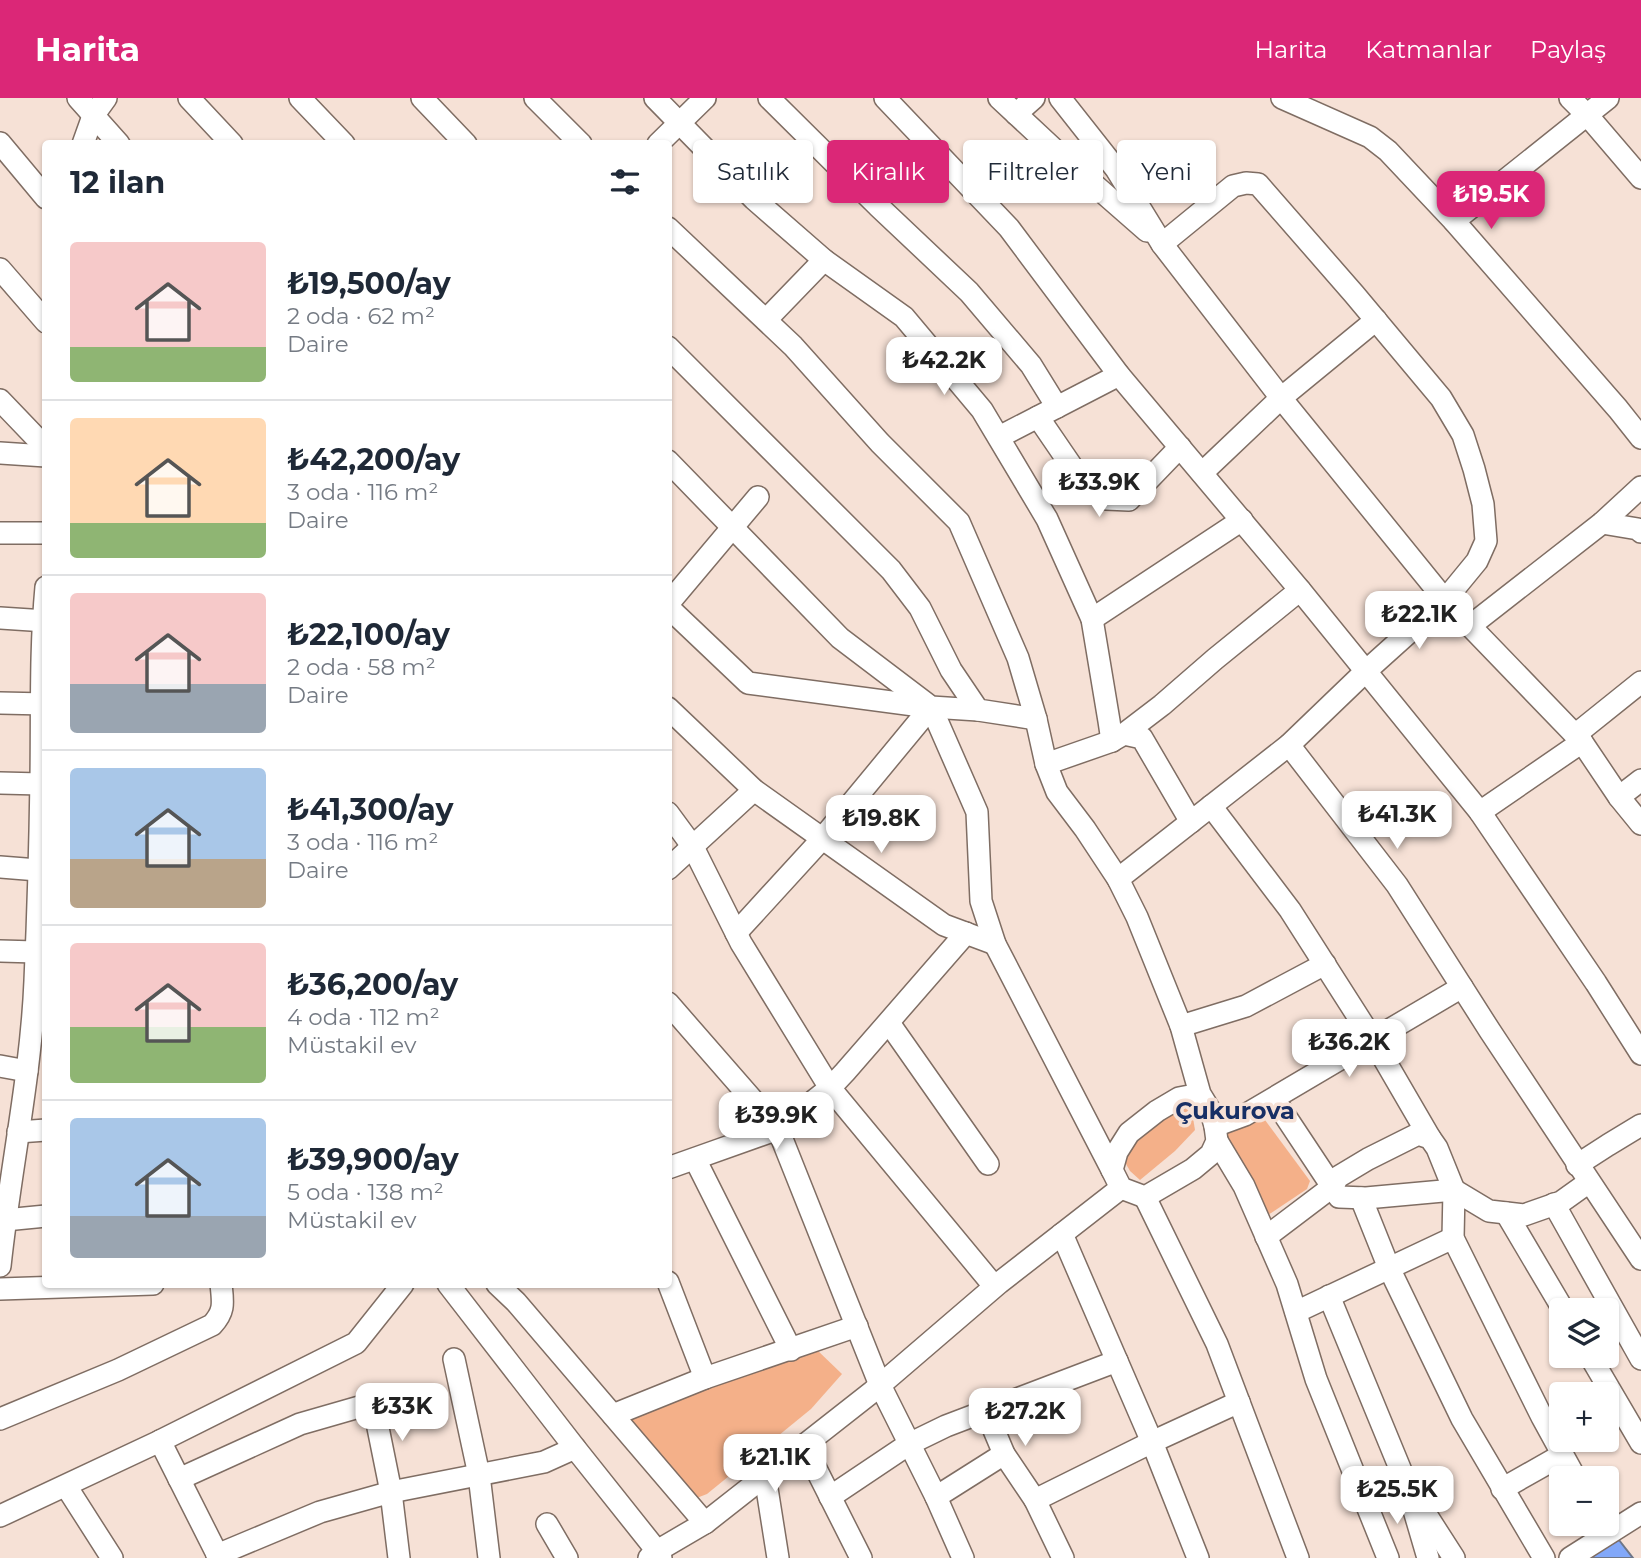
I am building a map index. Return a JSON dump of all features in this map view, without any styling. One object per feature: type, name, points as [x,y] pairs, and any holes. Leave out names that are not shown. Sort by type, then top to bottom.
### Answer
[{"type":"street","points":[[78,98],[115,140]]},
{"type":"street","points":[[84,140],[93,116],[106,98]]},
{"type":"street","points":[[189,98],[228,140]]},
{"type":"street","points":[[300,98],[340,140]]},
{"type":"street","points":[[422,98],[462,140]]},
{"type":"street","points":[[535,98],[577,140]]},
{"type":"street","points":[[655,98],[754,199],[824,260],[904,317],[982,410],[1047,519],[1092,619],[1110,720],[1118,737]]},
{"type":"street","points":[[662,140],[705,98]]},
{"type":"street","points":[[769,98],[969,292],[1031,365],[1057,407]]},
{"type":"street","points":[[885,98],[1009,228],[1119,375],[1300,590],[1480,812],[1641,1054]]},
{"type":"street","points":[[999,98],[1162,244]]},
{"type":"street","points":[[1016,114],[1034,98]]},
{"type":"street","points":[[1060,98],[1116,169],[1162,244],[1281,398],[1445,600],[1578,739],[1641,824]]},
{"type":"street","points":[[1282,98],[1370,137],[1388,151],[1454,221],[1641,438]]},
{"type":"street","points":[[1570,98],[1641,178]]},
{"type":"street","points":[[1454,221],[1608,98]]},
{"type":"street","points":[[0,143],[42,193]]},
{"type":"street","points":[[1118,879],[1289,745],[1445,600],[1477,561],[1486,541],[1483,504],[1463,435],[1441,398],[1258,184],[1233,186],[1162,244]]},
{"type":"street","points":[[672,232],[793,346],[880,443],[959,522],[1018,658],[1046,764],[1057,792],[1118,879],[1137,917],[1181,1026],[1200,1094],[1211,1112],[1216,1133],[1244,1186],[1287,1284],[1316,1379],[1388,1558]]},
{"type":"street","points":[[766,320],[824,260]]},
{"type":"street","points":[[0,269],[42,317]]},
{"type":"street","points":[[1202,473],[1281,398],[1376,320]]},
{"type":"street","points":[[672,351],[891,570],[919,608],[951,670],[978,710]]},
{"type":"street","points":[[999,437],[1119,375]]},
{"type":"street","points":[[0,400],[42,444]]},
{"type":"street","points":[[1038,417],[1079,477],[1106,499],[1129,500],[1180,447]]},
{"type":"street","points":[[0,453],[42,456]]},
{"type":"street","points":[[672,465],[840,638],[931,707],[977,812],[981,901],[995,944],[1116,1179],[1145,1197],[1217,1344],[1298,1558]]},
{"type":"street","points":[[1470,626],[1602,523],[1641,487]]},
{"type":"street","points":[[672,600],[758,497]]},
{"type":"street","points":[[1092,619],[1242,520]]},
{"type":"street","points":[[1602,523],[1641,531]]},
{"type":"street","points":[[0,533],[42,533]]},
{"type":"street","points":[[1046,764],[1118,737],[1162,705],[1300,590]]},
{"type":"street","points":[[672,609],[748,683],[1036,719]]},
{"type":"street","points":[[0,618],[42,621]]},
{"type":"street","points":[[1480,812],[1578,739],[1641,681]]},
{"type":"street","points":[[0,703],[42,714]]},
{"type":"street","points":[[736,933],[822,839],[931,707]]},
{"type":"street","points":[[672,712],[754,790],[822,839],[944,925],[995,944]]},
{"type":"street","points":[[1118,737],[1142,738],[1191,822]]},
{"type":"street","points":[[1289,745],[1397,885],[1583,1174],[1641,1259]]},
{"type":"street","points":[[42,761],[42,799]]},
{"type":"street","points":[[1619,797],[1641,780]]},
{"type":"street","points":[[0,783],[41,784]]},
{"type":"street","points":[[672,865],[754,790]]},
{"type":"street","points":[[1211,806],[1290,910],[1373,1040],[1437,1148],[1454,1190],[1453,1238],[1568,1466]]},
{"type":"street","points":[[672,818],[693,846],[736,933],[830,1088],[994,1286]]},
{"type":"street","points":[[0,1266],[18,1132],[34,1060],[40,983],[36,952],[42,895],[38,870],[42,825]]},
{"type":"street","points":[[0,867],[38,870]]},
{"type":"street","points":[[672,1167],[778,1129],[830,1088],[966,933]]},
{"type":"street","points":[[0,951],[36,952]]},
{"type":"street","points":[[1181,1026],[1246,1006],[1325,964]]},
{"type":"street","points":[[1145,1197],[1193,1170],[1211,1154],[1216,1133],[1462,987]]},
{"type":"street","points":[[672,1008],[778,1129],[880,1385],[963,1558]]},
{"type":"street","points":[[889,1023],[988,1164]]},
{"type":"street","points":[[0,1066],[34,1060]]},
{"type":"street","points":[[451,1288],[656,1556],[705,1523],[880,1385],[994,1286],[1062,1234],[1116,1179],[1117,1152],[1129,1133],[1157,1111],[1180,1098],[1200,1094]]},
{"type":"street","points":[[1274,1098],[1339,1197],[1362,1198],[1454,1190],[1489,1211],[1524,1215],[1561,1202],[1608,1145],[1641,1125]]},
{"type":"street","points":[[18,1132],[42,1130]]},
{"type":"street","points":[[1266,1237],[1332,1187],[1338,1177],[1418,1135],[1430,1138]]},
{"type":"street","points":[[695,1159],[791,1350]]},
{"type":"street","points":[[1362,1198],[1389,1268],[1462,1419],[1544,1558]]},
{"type":"street","points":[[1554,1204],[1641,1359]]},
{"type":"street","points":[[1506,1213],[1556,1298]]},
{"type":"street","points":[[5,1220],[42,1216]]},
{"type":"street","points":[[1062,1234],[1199,1558]]},
{"type":"street","points":[[1296,1312],[1453,1238]]},
{"type":"street","points":[[0,1289],[42,1288]]},
{"type":"street","points":[[0,1419],[118,1370],[212,1325],[220,1317],[223,1306],[221,1288]]},
{"type":"street","points":[[0,1516],[160,1441],[356,1343],[400,1288]]},
{"type":"street","points":[[501,1288],[705,1523]]},
{"type":"street","points":[[670,1288],[705,1378]]},
{"type":"street","points":[[1329,1296],[1406,1483],[1428,1558]]},
{"type":"street","points":[[613,1415],[705,1378],[857,1326]]},
{"type":"street","points":[[454,1359],[479,1475],[489,1558]]},
{"type":"street","points":[[830,1497],[909,1444],[946,1426],[1117,1361]]},
{"type":"street","points":[[1597,1368],[1641,1443]]},
{"type":"street","points":[[179,1479],[300,1424],[373,1402],[391,1492],[399,1558]]},
{"type":"street","points":[[1035,1500],[1239,1402]]},
{"type":"street","points":[[986,1411],[1004,1454],[1035,1500],[1063,1558]]},
{"type":"street","points":[[160,1441],[218,1556],[320,1512],[391,1492],[544,1462],[575,1448]]},
{"type":"street","points":[[804,1445],[861,1558]]},
{"type":"street","points":[[936,1497],[1004,1454]]},
{"type":"street","points":[[1502,1489],[1562,1455]]},
{"type":"street","points":[[765,1476],[778,1558]]},
{"type":"street","points":[[1406,1483],[1454,1558]]},
{"type":"street","points":[[66,1486],[112,1558]]},
{"type":"street","points":[[1619,1523],[1641,1513]]},
{"type":"street","points":[[547,1524],[567,1558]]},
{"type":"street","points":[[1570,1558],[1597,1536]]},
{"type":"shaded area","points":[[1191,1106],[1195,1130],[1140,1180],[1130,1171],[1122,1157],[1157,1116]]},
{"type":"shaded area","points":[[1255,1118],[1265,1120],[1310,1181],[1307,1189],[1259,1221],[1221,1135]]},
{"type":"shaded area","points":[[816,1349],[842,1374],[811,1409],[707,1494],[694,1499],[628,1416]]},
{"type":"building","points":[[1619,1540],[1633,1558],[1594,1558],[1592,1555]]},
{"type":"district","name":"Çukurova","points":[[1235,1111]]}]
